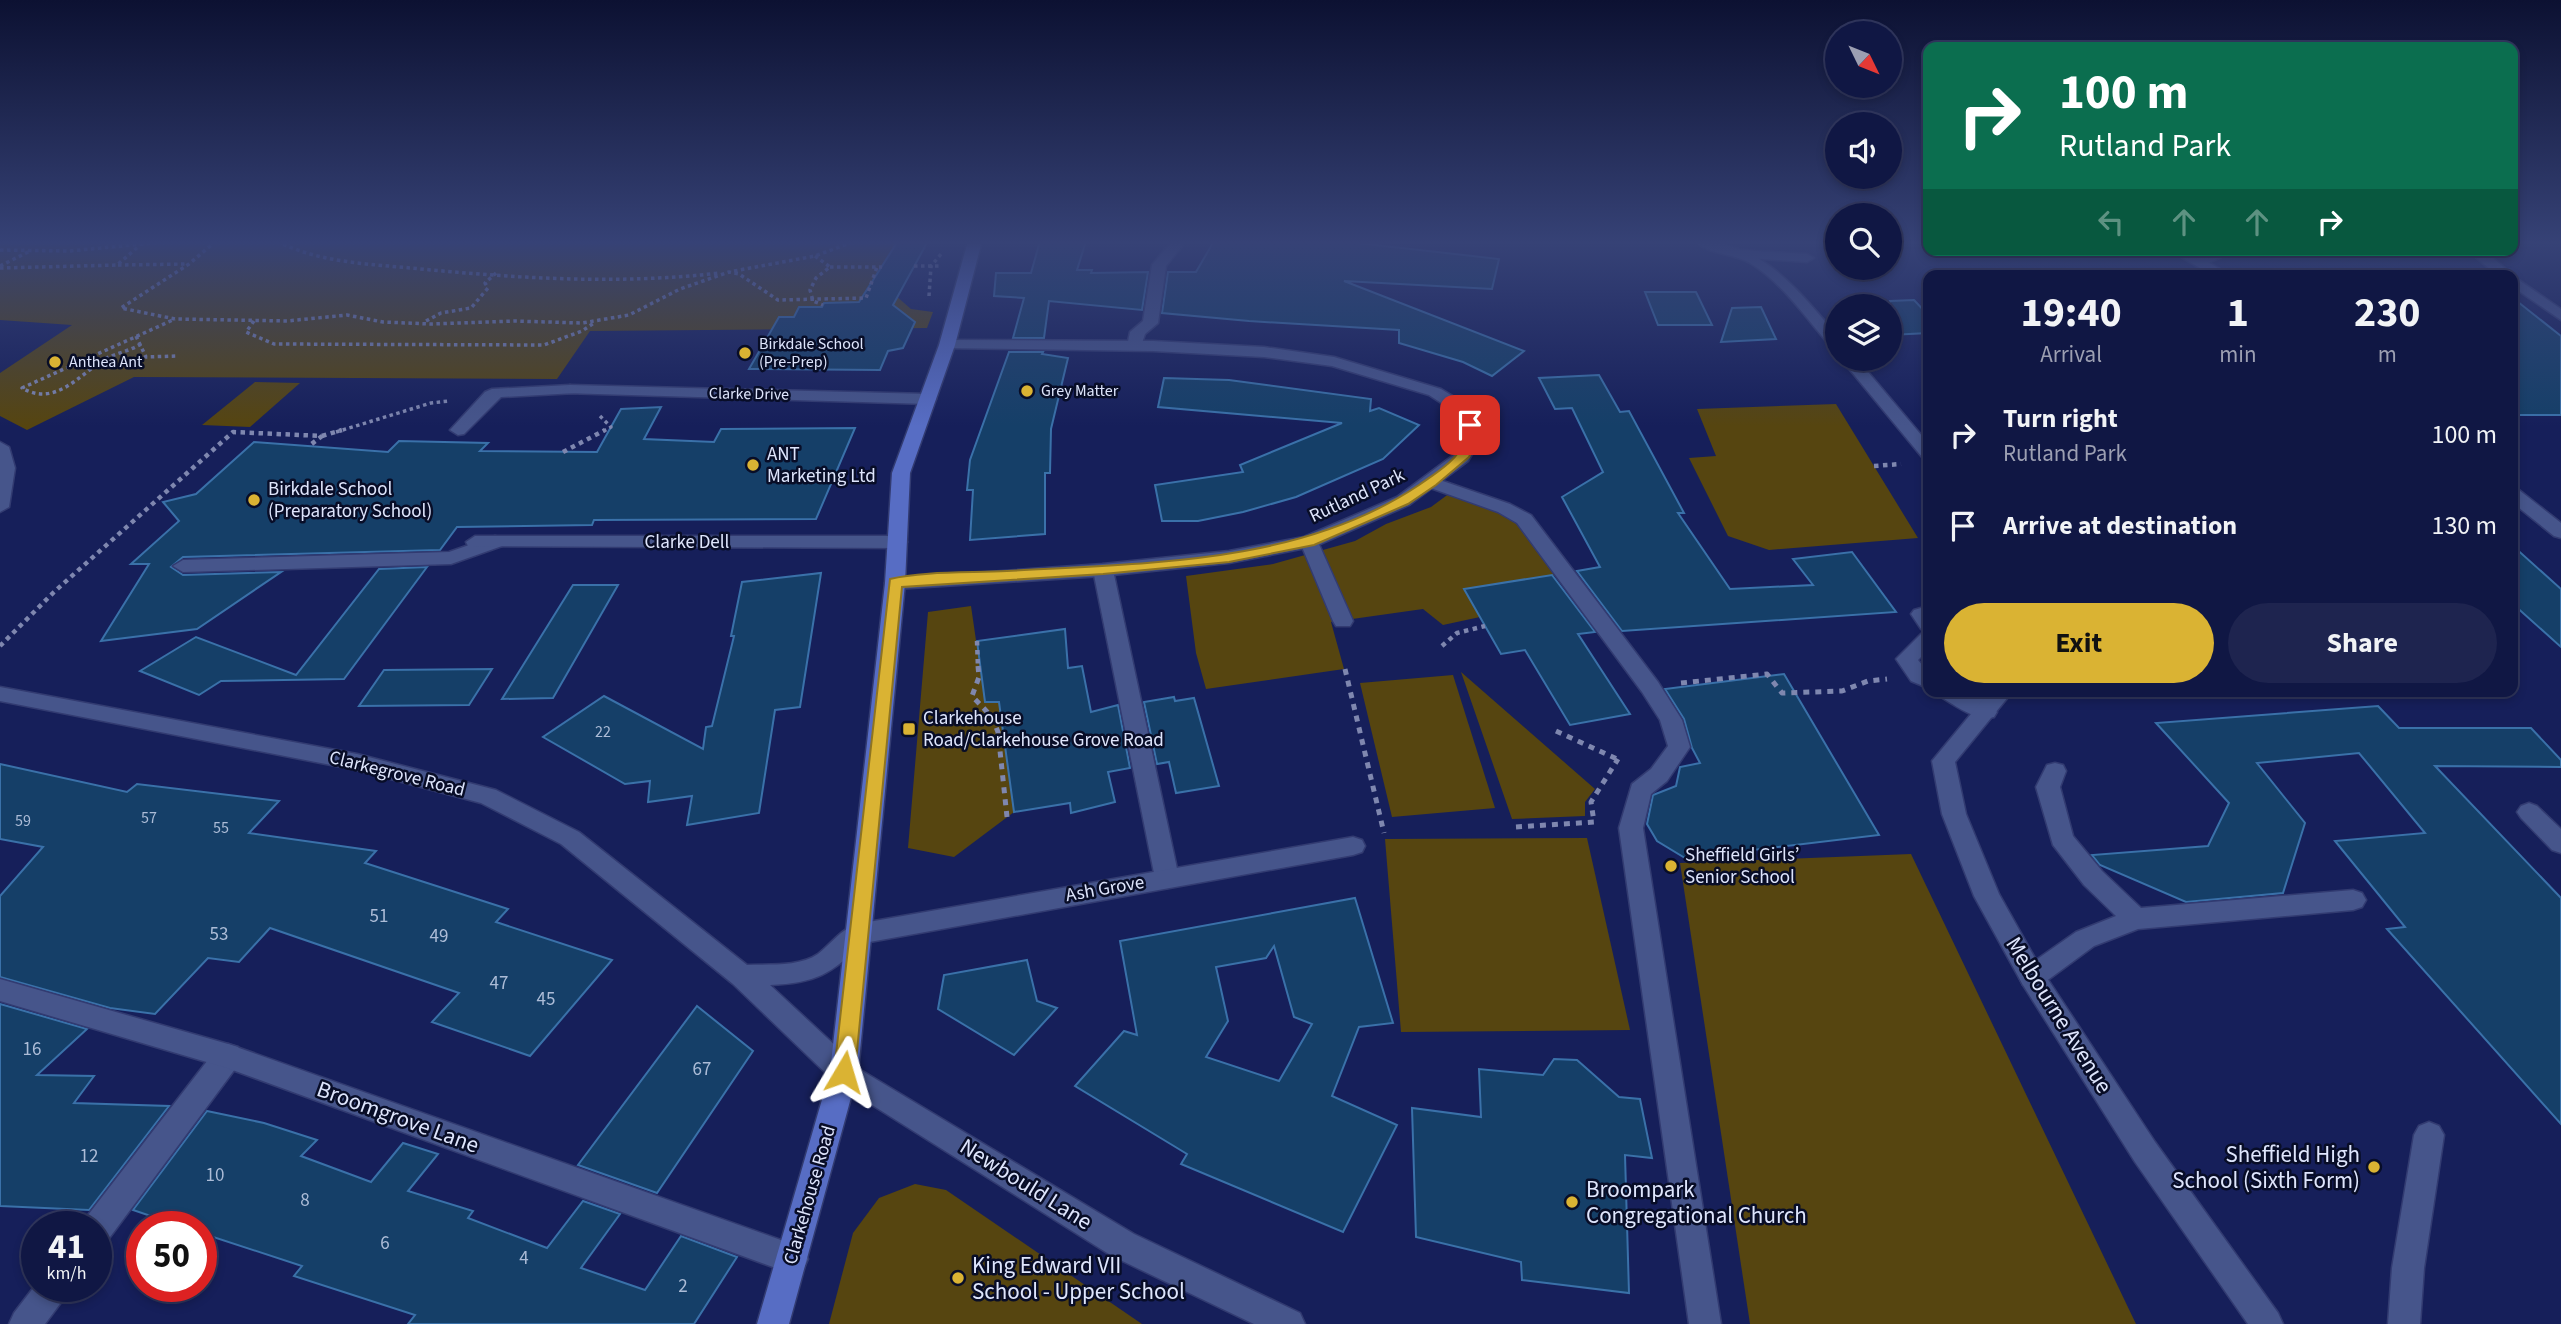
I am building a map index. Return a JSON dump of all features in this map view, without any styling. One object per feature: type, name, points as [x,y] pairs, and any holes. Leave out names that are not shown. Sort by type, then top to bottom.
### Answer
[{"type":"main road","name":"Clarkehouse Road","points":[[773,1324],[844,1072],[895,583],[901,473],[947,345],[958,303]]},
{"type":"street","points":[[1135,346],[1138,332],[1150,323],[1153,303]]},
{"type":"street","points":[[1800,303],[1825,330]]},
{"type":"street","points":[[2543,303],[2561,316]]},
{"type":"street","name":"Rutland Park","points":[[895,583],[1103,570],[1229,557],[1309,542],[1404,501],[1462,457],[1471,441],[1470,425],[1458,407],[1435,392],[1334,362],[1265,352],[1135,346],[947,345]]},
{"type":"street","points":[[1859,371],[1923,447]]},
{"type":"street","name":"Clarke Drive","points":[[491,395],[498,392],[570,390],[928,399]]},
{"type":"street","points":[[458,430],[491,395]]},
{"type":"street","points":[[0,446],[6,455],[5,486],[0,507]]},
{"type":"street","points":[[1431,482],[1504,508],[1524,519],[1650,687],[1671,720],[1679,747],[1659,775],[1640,790],[1631,828],[1705,1324]]},
{"type":"street","points":[[2518,498],[2561,531]]},
{"type":"street","name":"Clarke Dell","points":[[475,542],[898,542]]},
{"type":"street","points":[[183,566],[451,558],[495,542]]},
{"type":"street","points":[[1309,542],[1343,621]]},
{"type":"street","points":[[1103,570],[1167,878]]},
{"type":"street","points":[[1923,644],[1906,659],[1923,678]]},
{"type":"street","name":"Clarkegrove Road","points":[[0,694],[358,762],[488,796],[570,838],[742,976],[844,1072]]},
{"type":"street","points":[[1973,697],[1994,702]]},
{"type":"street","name":"Melbourne Avenue","points":[[1994,702],[1943,761],[1954,814],[1987,896],[2032,976],[2145,1152],[2267,1324]]},
{"type":"street","points":[[2055,771],[2048,787],[2062,839],[2092,878],[2136,919]]},
{"type":"street","points":[[2529,811],[2561,844]]},
{"type":"street","name":"Ash Grove","points":[[857,934],[1353,846]]},
{"type":"street","points":[[2032,976],[2085,939],[2136,919],[2353,900]]},
{"type":"street","points":[[742,976],[797,972],[825,963],[857,934]]},
{"type":"street","name":"Broomgrove Lane","points":[[0,990],[228,1056],[792,1259]]},
{"type":"street","points":[[110,1211],[228,1056]]},
{"type":"street","name":"Newbould Lane","points":[[844,1072],[1123,1245],[1289,1324]]},
{"type":"street","points":[[2404,1324],[2408,1268],[2429,1135]]},
{"type":"street","points":[[25,1324],[42,1302]]},
{"type":"path","points":[[129,303],[121,308],[175,319],[254,321],[347,315],[383,322],[598,321],[629,315],[653,303]]},
{"type":"path","points":[[425,322],[441,313],[471,308],[477,303]]},
{"type":"path","points":[[817,303],[823,305]]},
{"type":"path","points":[[141,344],[130,352],[100,362],[98,367],[74,379],[62,393],[34,394],[22,388],[175,319]]},
{"type":"path","points":[[254,321],[246,332],[274,344],[544,345],[582,331],[598,321]]},
{"type":"path","points":[[136,336],[146,357],[177,356]]},
{"type":"path","points":[[562,452],[611,427],[570,390]]},
{"type":"path","points":[[0,646],[54,592],[233,432],[322,436],[431,403],[491,395]]},
{"type":"path","points":[[309,446],[322,436]]},
{"type":"path","points":[[1442,646],[1457,633],[1485,626]]},
{"type":"path","points":[[977,641],[979,677],[972,696],[992,717],[998,732],[1007,817]]},
{"type":"path","points":[[1345,669],[1385,839],[1353,846]]},
{"type":"path","points":[[1650,687],[1768,674],[1782,694],[1842,691],[1868,681],[1923,679]]},
{"type":"path","points":[[1516,827],[1594,822],[1591,802],[1618,759],[1556,731]]},
{"type":"shaded area","points":[[0,303],[904,303],[911,309],[933,312],[927,328],[590,331],[557,379],[134,377],[27,430],[0,416],[0,373],[72,325],[0,320]]},
{"type":"shaded area","points":[[255,382],[300,383],[250,427],[202,425]]},
{"type":"shaded area","points":[[1836,404],[1918,538],[1769,550],[1728,536],[1689,458],[1716,456],[1697,409]]},
{"type":"shaded area","points":[[1454,490],[1504,508],[1563,574],[1464,589],[1480,617],[1443,625],[1423,609],[1331,622],[1344,669],[1206,689],[1196,653],[1186,576],[1273,564],[1355,541],[1386,524],[1431,507]]},
{"type":"shaded area","points":[[971,606],[985,702],[1028,700],[1042,742],[1005,749],[1014,812],[954,857],[908,848],[928,612]]},
{"type":"shaded area","points":[[1461,672],[1595,789],[1585,802],[1585,816],[1512,819]]},
{"type":"shaded area","points":[[1453,675],[1495,808],[1392,817],[1360,683]]},
{"type":"shaded area","points":[[1587,838],[1630,1030],[1401,1032],[1385,839]]},
{"type":"shaded area","points":[[1911,854],[2136,1324],[1750,1324],[1680,863]]},
{"type":"shaded area","name":"King Edward VII School - Upper School","points":[[915,1184],[946,1190],[1142,1324],[829,1324],[853,1233],[879,1198]]},
{"type":"building","points":[[824,303],[894,303],[893,305],[915,322],[903,348],[888,351],[880,370],[749,369],[779,317],[794,317],[799,307],[822,307]]},
{"type":"building","points":[[1023,303],[1049,303],[1044,338],[1013,338]]},
{"type":"building","points":[[1067,303],[1143,303],[1142,310]]},
{"type":"building","points":[[1163,303],[1400,303],[1524,351],[1492,376],[1463,362],[1399,343],[1399,330],[1162,313]]},
{"type":"building","points":[[1649,303],[1701,303],[1712,325],[1658,325]]},
{"type":"building","points":[[1902,303],[1917,303],[1923,310],[1923,333],[1902,334]]},
{"type":"building","points":[[2518,303],[2561,336],[2561,415],[2518,415]]},
{"type":"building","points":[[1761,307],[1776,339],[1721,342],[1732,308]]},
{"type":"building","points":[[1009,352],[1043,352],[1042,354],[1068,358],[1051,429],[1050,473],[1045,473],[1045,534],[970,540],[973,490],[967,490],[970,460]]},
{"type":"building","points":[[1599,375],[1620,412],[1629,411],[1684,513],[1678,513],[1730,589],[1813,585],[1793,559],[1852,552],[1896,612],[1622,631],[1577,571],[1600,567],[1562,497],[1603,472],[1572,408],[1555,409],[1539,378]]},
{"type":"building","points":[[1164,378],[1229,380],[1371,399],[1370,411],[1379,408],[1419,425],[1383,459],[1296,497],[1198,521],[1162,521],[1155,485],[1243,472],[1240,465],[1342,423],[1158,407]]},
{"type":"building","points":[[661,407],[644,439],[714,442],[721,429],[855,428],[816,519],[594,520],[592,525],[457,527],[440,550],[183,557],[171,567],[183,575],[281,572],[197,629],[101,641],[149,564],[131,564],[179,521],[163,502],[196,494],[254,442],[388,452],[399,441],[488,443],[480,451],[597,452],[621,409]]},
{"type":"building","points":[[2518,550],[2561,589],[2561,647],[2518,608]]},
{"type":"building","points":[[427,567],[344,679],[221,681],[199,695],[140,671],[196,637],[296,675],[379,569]]},
{"type":"building","points":[[821,573],[800,707],[775,710],[759,813],[687,825],[692,796],[648,802],[650,781],[625,784],[543,737],[604,696],[703,749],[706,727],[712,726],[734,636],[731,636],[742,582]]},
{"type":"building","points":[[1552,575],[1595,632],[1578,634],[1630,714],[1570,725],[1525,650],[1501,654],[1464,589]]},
{"type":"building","points":[[573,585],[618,585],[553,698],[502,699]]},
{"type":"building","points":[[1065,629],[1068,668],[1082,666],[1091,712],[1118,705],[1130,768],[1108,772],[1115,802],[1071,813],[1070,803],[1014,812],[999,702],[985,702],[977,641]]},
{"type":"building","points":[[492,669],[469,705],[359,706],[384,670]]},
{"type":"building","points":[[1784,674],[1879,835],[1685,858],[1657,841],[1647,824],[1653,795],[1676,786],[1680,767],[1700,763],[1692,748],[1684,719],[1665,689]]},
{"type":"building","points":[[1174,697],[1175,701],[1194,698],[1219,786],[1176,793],[1169,762],[1157,764],[1144,702]]},
{"type":"building","points":[[2378,706],[2399,728],[2531,728],[2561,760],[2561,767],[2435,766],[2561,898],[2561,1124],[2387,929],[2405,927],[2335,841],[2425,833],[2359,753],[2257,763],[2305,823],[2283,893],[2186,902],[2100,865],[2092,855],[2208,846],[2229,803],[2156,723]]},
{"type":"building","points":[[0,764],[127,792],[137,784],[279,801],[249,833],[376,851],[365,863],[508,909],[496,922],[612,960],[530,1056],[432,1022],[459,993],[270,928],[239,962],[208,958],[155,1014],[110,1008],[0,977],[0,896],[43,847],[0,839]]},
{"type":"building","points":[[1355,898],[1393,1023],[1359,1027],[1332,1096],[1397,1125],[1343,1232],[1181,1164],[1187,1154],[1075,1086],[1124,1031],[1137,1035],[1120,941]],"holes":[[[1274,946],[1294,1017],[1312,1024],[1279,1081],[1206,1057],[1228,1021],[1216,967],[1266,958]]]},
{"type":"building","points":[[1027,960],[1037,1001],[1057,1008],[1014,1055],[938,1009],[944,975]]},
{"type":"building","points":[[0,1004],[87,1029],[37,1075],[94,1076],[74,1103],[169,1106],[89,1210],[0,1206]]},
{"type":"building","points":[[697,1006],[753,1051],[657,1193],[578,1165]]},
{"type":"building","name":"Broompark Congregational Church","points":[[1554,1059],[1577,1060],[1619,1097],[1640,1099],[1652,1158],[1625,1155],[1629,1293],[1522,1280],[1521,1262],[1416,1237],[1412,1108],[1481,1117],[1479,1069],[1543,1075]]},
{"type":"building","points":[[207,1111],[264,1123],[317,1140],[301,1156],[371,1182],[403,1143],[438,1154],[408,1191],[473,1211],[468,1218],[547,1248],[583,1201],[620,1214],[581,1268],[645,1290],[681,1236],[737,1257],[694,1324],[408,1324],[415,1315],[294,1276],[302,1266],[217,1238],[217,1211],[133,1210]]},
{"type":"place","name":"Birkdale School (Pre-Prep)","points":[[745,353]]},
{"type":"place","name":"Anthea Ant","points":[[55,362]]},
{"type":"place","name":"Grey Matter","points":[[1027,391]]},
{"type":"place","name":"ANT Marketing Ltd","points":[[753,465]]},
{"type":"place","name":"Birkdale School (Preparatory School)","points":[[254,500]]},
{"type":"place","name":"Clarkehouse Road/Clarkehouse Grove Road","points":[[909,729]]},
{"type":"place","name":"Sheffield Girls’ Senior School","points":[[1671,866]]},
{"type":"place","name":"Sheffield High School (Sixth Form)","points":[[2374,1167]]},
{"type":"place","name":"Broompark Congregational Church","points":[[1572,1202]]},
{"type":"place","name":"King Edward VII School - Upper School","points":[[958,1278]]},
{"type":"route","points":[[844,1072],[895,583],[1103,570],[1229,557],[1309,542],[1404,501],[1431,482],[1462,457],[1471,441],[1470,425]]}]
